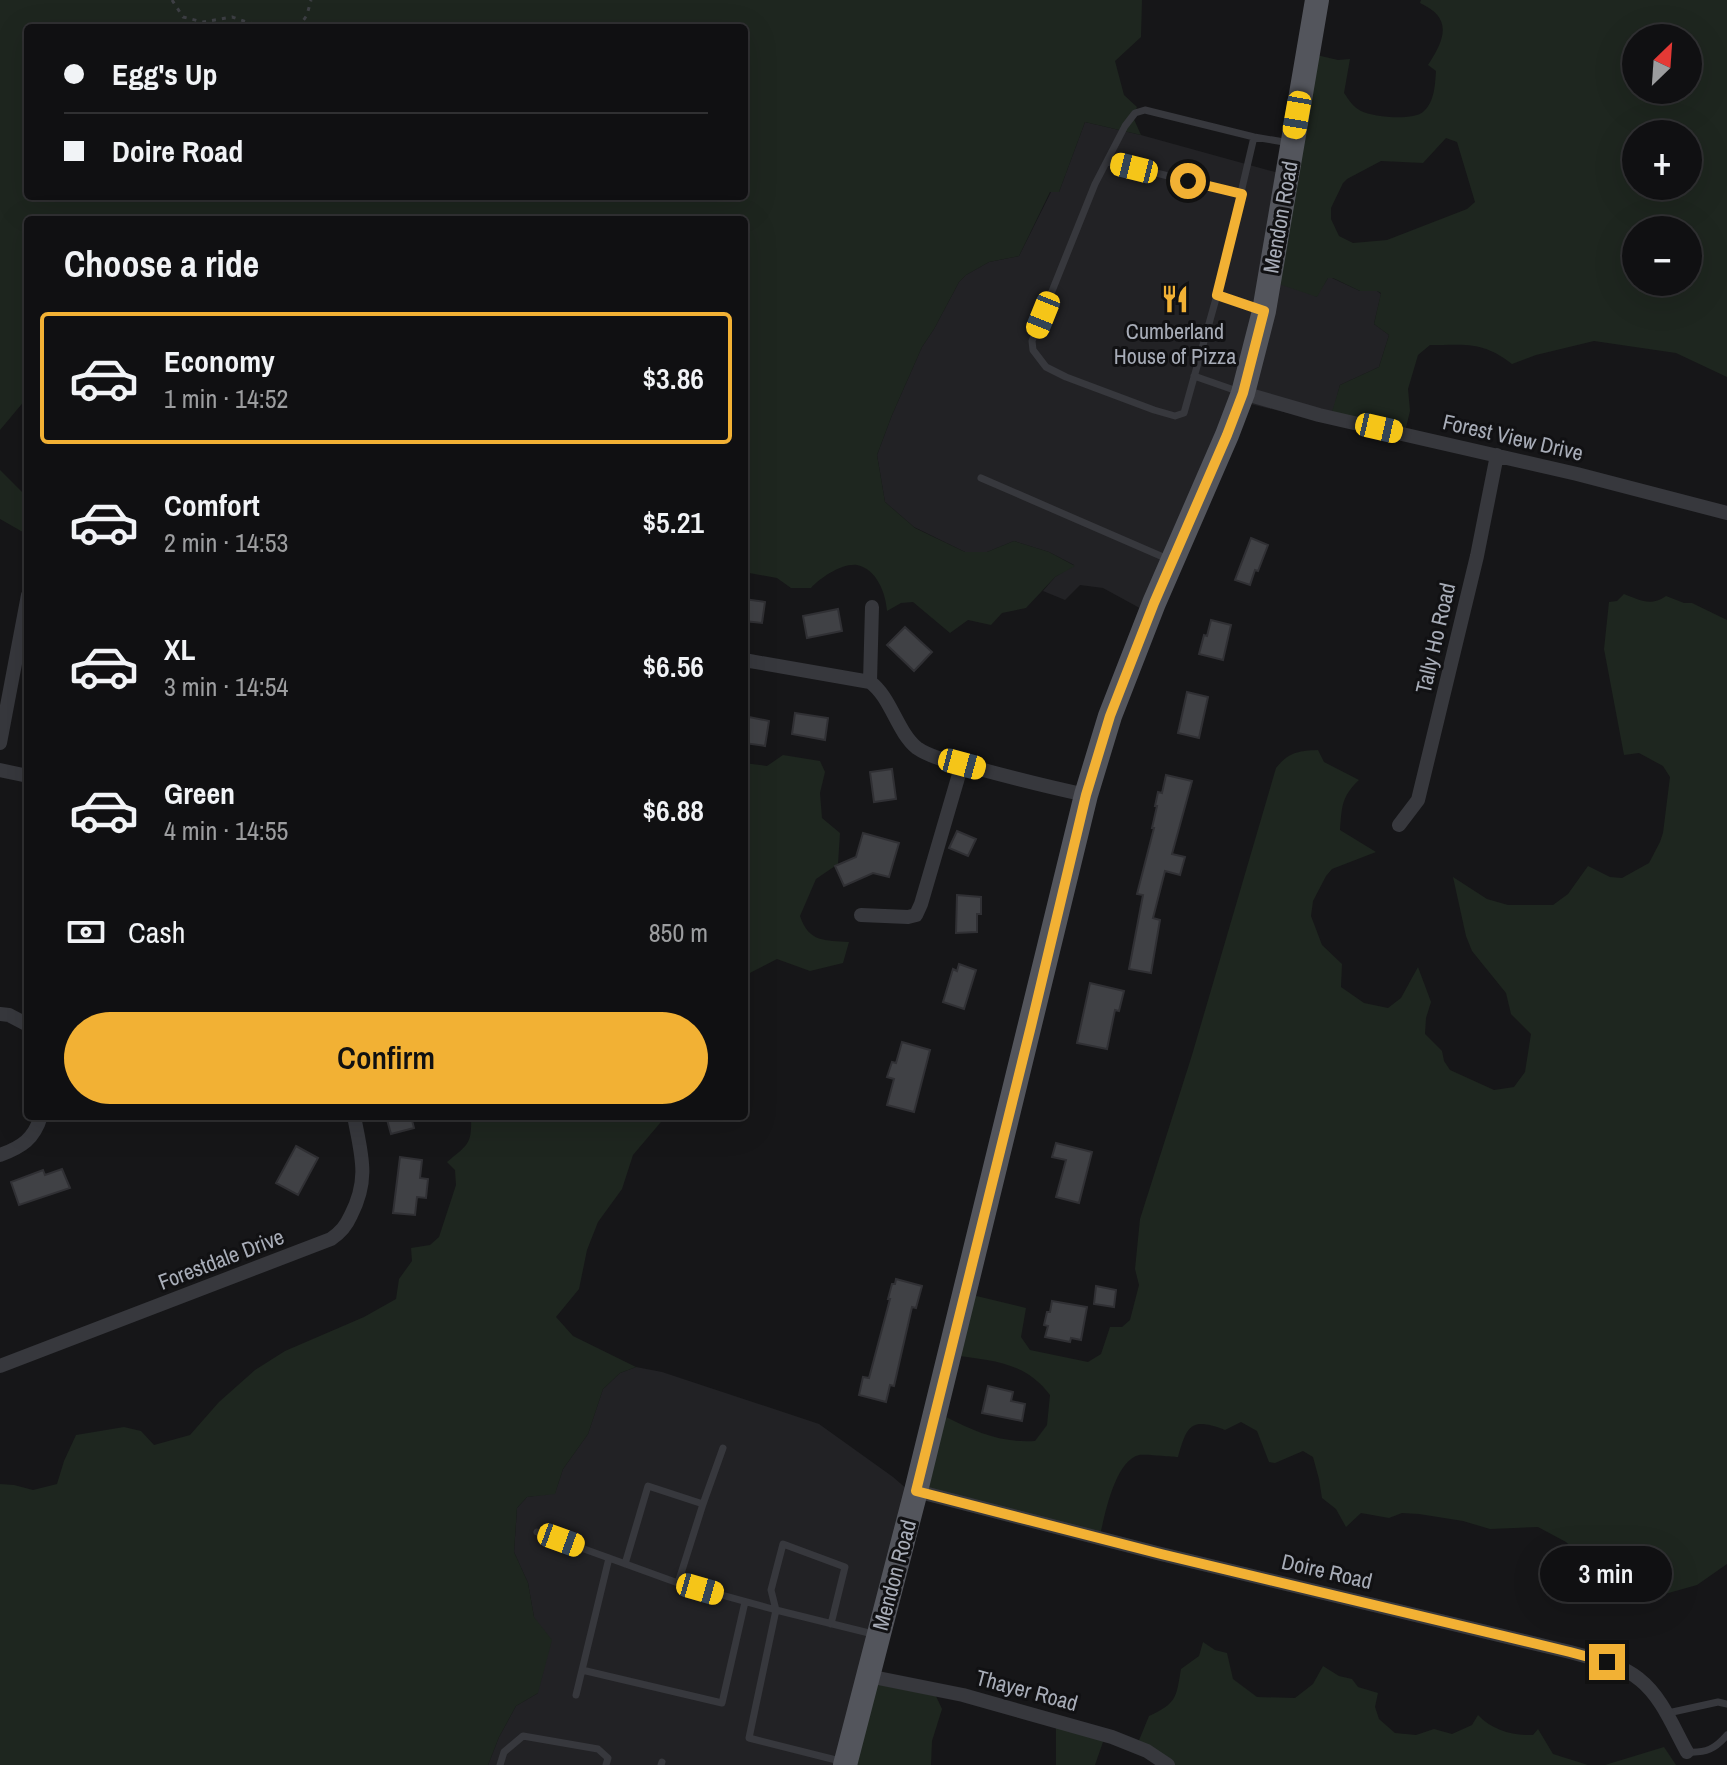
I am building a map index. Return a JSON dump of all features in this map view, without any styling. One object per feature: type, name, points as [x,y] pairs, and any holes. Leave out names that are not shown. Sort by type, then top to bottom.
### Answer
[{"type":"main road","name":"Mendon Road","points":[[846,1764],[1086,795],[1110,716],[1243,393],[1264,311],[1317,0]]},
{"type":"street","name":"Forest View Drive","points":[[1243,393],[1319,415],[1497,455],[1727,513]]},
{"type":"street","name":"Tally Ho Road","points":[[1399,825],[1418,800],[1477,556],[1497,455]]},
{"type":"street","points":[[870,682],[872,607]]},
{"type":"street","points":[[0,743],[24,616]]},
{"type":"street","points":[[748,661],[870,682],[878,688],[916,747],[931,755],[1086,795]]},
{"type":"street","points":[[861,915],[916,915],[962,764]]},
{"type":"street","points":[[0,770],[24,775]]},
{"type":"street","points":[[0,1014],[24,1023]]},
{"type":"street","points":[[0,1155],[28,1142],[40,1120]]},
{"type":"street","name":"Forestdale Drive","points":[[0,1366],[331,1239],[342,1232],[360,1195],[363,1179],[355,1120]]},
{"type":"street","name":"Doire Road","points":[[916,1491],[1607,1662],[1638,1678],[1658,1698],[1687,1752]]},
{"type":"street","name":"Thayer Road","points":[[868,1676],[963,1695],[1112,1737],[1147,1751],[1168,1765]]},
{"type":"lane","points":[[1254,137],[1217,295],[1184,413],[1175,416],[1046,367],[1033,350],[1032,341],[1095,184],[1135,113],[1145,110],[1292,144]]},
{"type":"lane","points":[[1107,161],[1242,194]]},
{"type":"lane","points":[[1217,295],[1264,311]]},
{"type":"lane","points":[[1194,376],[1243,393]]},
{"type":"lane","points":[[981,478],[1172,561]]},
{"type":"lane","points":[[678,1583],[723,1448]]},
{"type":"lane","points":[[625,1564],[648,1486],[703,1504]]},
{"type":"lane","points":[[537,1532],[678,1583],[879,1635]]},
{"type":"lane","points":[[831,1624],[845,1567],[783,1544],[771,1590],[776,1610],[749,1738],[846,1764]]},
{"type":"lane","points":[[576,1695],[609,1558]]},
{"type":"lane","points":[[582,1670],[722,1703],[745,1602]]},
{"type":"lane","points":[[1666,1714],[1718,1702],[1727,1704]]},
{"type":"lane","points":[[1687,1752],[1703,1753],[1717,1746],[1727,1735]]},
{"type":"lane","points":[[500,1765],[504,1752],[523,1736],[598,1749],[608,1758],[606,1765]]},
{"type":"path","points":[[172,0],[183,17],[203,22],[232,17],[253,24]]},
{"type":"path","points":[[301,24],[311,0]]},
{"type":"shaded area","points":[[0,0],[1142,0],[1141,37],[1115,61],[1124,95],[1137,107],[1133,117],[1141,135],[1085,122],[1059,192],[1050,192],[1019,256],[989,262],[959,282],[922,347],[877,455],[885,502],[915,528],[965,552],[987,552],[1014,541],[1049,552],[1075,566],[1055,577],[1026,608],[1002,613],[991,625],[968,620],[950,633],[913,602],[901,603],[887,611],[879,583],[870,571],[857,565],[832,572],[811,588],[791,588],[777,578],[748,573],[748,216],[24,216],[24,401],[0,430]]},
{"type":"shaded area","points":[[1421,0],[1727,0],[1727,377],[1676,353],[1594,341],[1512,364],[1483,348],[1430,345],[1418,355],[1408,389],[1410,411],[1403,440],[1329,422],[1340,385],[1379,367],[1389,335],[1374,324],[1381,293],[1377,291],[1360,291],[1328,278],[1317,297],[1273,282],[1308,53],[1338,60],[1350,59],[1344,93],[1361,111],[1392,117],[1418,115],[1427,108],[1432,98],[1436,71],[1428,65],[1439,46],[1443,30],[1438,15],[1420,3]],"holes":[[[1446,138],[1457,142],[1475,202],[1467,209],[1387,240],[1353,243],[1339,236],[1331,219],[1331,208],[1347,179],[1381,161],[1423,163]]]},
{"type":"shaded area","points":[[1085,122],[1286,175],[1316,297],[1328,278],[1360,291],[1377,291],[1381,294],[1374,324],[1389,335],[1379,367],[1340,385],[1330,423],[1238,401],[1147,612],[1103,588],[1080,585],[1065,600],[1043,591],[1055,577],[1074,565],[1049,552],[1014,541],[987,552],[965,552],[914,527],[885,502],[877,455],[922,347],[959,282],[989,262],[1019,256],[1051,192],[1059,192]]},
{"type":"shaded area","points":[[0,470],[24,494],[24,533],[0,519]]},
{"type":"shaded area","points":[[1624,594],[1650,602],[1666,596],[1692,603],[1727,620],[1727,1564],[1697,1585],[1665,1594],[1664,1587],[1641,1565],[1612,1556],[1590,1560],[1538,1527],[1490,1529],[1419,1514],[1402,1513],[1389,1518],[1361,1513],[1346,1527],[1336,1509],[1322,1498],[1313,1457],[1303,1451],[1275,1463],[1269,1462],[1257,1431],[1241,1422],[1225,1430],[1205,1424],[1192,1427],[1184,1437],[1178,1457],[1139,1455],[1130,1460],[1117,1479],[1099,1540],[911,1491],[946,1417],[989,1435],[1023,1441],[1035,1441],[1047,1425],[1050,1395],[1030,1375],[1006,1364],[953,1355],[960,1292],[1026,1308],[1021,1337],[1030,1350],[1088,1362],[1101,1354],[1110,1327],[1122,1327],[1130,1320],[1139,1285],[1135,1269],[1140,1219],[1192,1055],[1276,768],[1290,756],[1318,750],[1324,762],[1359,780],[1344,803],[1340,830],[1376,852],[1332,869],[1313,901],[1311,916],[1322,945],[1342,964],[1341,987],[1364,1003],[1388,1008],[1401,998],[1418,967],[1431,1002],[1425,1034],[1442,1051],[1450,1070],[1494,1090],[1514,1087],[1525,1072],[1531,1034],[1511,1014],[1506,993],[1472,951],[1453,877],[1487,899],[1508,905],[1553,905],[1568,894],[1588,866],[1610,877],[1622,878],[1649,863],[1663,833],[1670,777],[1663,766],[1639,753],[1624,755],[1604,649],[1609,602],[1617,601]]},
{"type":"shaded area","points":[[783,755],[820,761],[825,772],[820,793],[822,818],[840,833],[838,864],[816,879],[800,916],[813,936],[849,942],[843,963],[810,971],[777,959],[748,974],[748,764],[767,766]]},
{"type":"shaded area","points":[[471,1120],[663,1120],[633,1155],[622,1189],[598,1222],[587,1250],[579,1289],[556,1317],[573,1336],[636,1367],[620,1373],[603,1389],[588,1434],[563,1469],[555,1494],[527,1497],[517,1508],[514,1552],[528,1583],[534,1617],[552,1640],[538,1693],[516,1706],[488,1765],[0,1765],[0,1484],[33,1490],[57,1484],[76,1435],[124,1427],[141,1431],[154,1445],[190,1435],[219,1402],[255,1370],[285,1351],[364,1317],[396,1299],[399,1279],[412,1261],[411,1248],[430,1245],[439,1237],[456,1185],[455,1170],[447,1162],[467,1143]]},
{"type":"shaded area","points":[[636,1367],[662,1372],[819,1424],[908,1490],[844,1765],[488,1765],[516,1706],[538,1693],[534,1617],[528,1583],[514,1552],[517,1508],[527,1497],[555,1493],[563,1469],[588,1434],[603,1389],[620,1373]]},
{"type":"shaded area","points":[[1203,1642],[1227,1653],[1233,1679],[1257,1697],[1295,1698],[1313,1684],[1323,1666],[1339,1676],[1352,1679],[1358,1687],[1378,1693],[1375,1707],[1379,1719],[1395,1733],[1416,1735],[1434,1729],[1452,1734],[1472,1725],[1478,1715],[1490,1725],[1510,1733],[1533,1735],[1538,1729],[1553,1754],[1588,1765],[1159,1765],[1135,1750],[1149,1716],[1174,1698],[1181,1669],[1199,1656]]},
{"type":"shaded area","points":[[867,1680],[935,1694],[942,1709],[932,1741],[931,1765],[844,1765]]},
{"type":"shaded area","points":[[1056,1726],[1104,1739],[1095,1765],[1056,1765]]},
{"type":"shaded area","points":[[1664,1747],[1676,1765],[1605,1765]]},
{"type":"building","points":[[1251,538],[1268,545],[1250,585],[1235,580]]},
{"type":"building","points":[[748,600],[765,602],[762,623],[748,621]]},
{"type":"building","points":[[838,609],[842,631],[807,638],[803,616]]},
{"type":"building","points":[[1211,620],[1231,625],[1223,660],[1199,654]]},
{"type":"building","points":[[905,627],[932,652],[914,671],[887,645]]},
{"type":"building","points":[[1187,692],[1208,697],[1199,738],[1178,733]]},
{"type":"building","points":[[795,713],[828,718],[825,740],[792,734]]},
{"type":"building","points":[[748,717],[769,721],[765,746],[748,744]]},
{"type":"building","points":[[892,769],[896,799],[874,802],[870,772]]},
{"type":"building","points":[[1166,775],[1192,781],[1172,854],[1185,857],[1180,875],[1165,871],[1153,918],[1160,920],[1151,973],[1129,969],[1143,895],[1137,894],[1154,828],[1158,792],[1162,793]]},
{"type":"building","points":[[957,831],[976,839],[968,856],[949,848]]},
{"type":"building","points":[[863,833],[899,843],[889,877],[873,873],[844,886],[835,866],[856,857]]},
{"type":"building","points":[[957,895],[981,897],[977,932],[956,933]]},
{"type":"building","points":[[959,964],[976,970],[964,1009],[943,1002],[953,969],[957,971]]},
{"type":"building","points":[[1090,983],[1124,991],[1119,1011],[1115,1010],[1107,1049],[1077,1043]]},
{"type":"building","points":[[902,1042],[930,1050],[914,1112],[887,1105],[894,1079],[887,1077],[892,1062],[896,1063]]},
{"type":"building","points":[[387,1120],[412,1120],[414,1128],[391,1134]]},
{"type":"building","points":[[1056,1143],[1092,1152],[1079,1203],[1056,1197],[1066,1160],[1052,1157]]},
{"type":"building","points":[[296,1146],[318,1158],[298,1195],[276,1183]]},
{"type":"building","points":[[400,1157],[422,1160],[420,1178],[428,1179],[426,1198],[417,1197],[415,1215],[393,1213]]},
{"type":"building","points":[[62,1169],[70,1188],[19,1205],[11,1182],[43,1170],[45,1175]]},
{"type":"building","points":[[896,1279],[922,1286],[916,1308],[912,1307],[894,1386],[890,1385],[886,1402],[859,1395],[863,1377],[869,1378],[892,1284]]},
{"type":"building","points":[[1096,1286],[1116,1290],[1114,1307],[1094,1304]]},
{"type":"building","points":[[1052,1301],[1087,1307],[1081,1340],[1071,1338],[1070,1342],[1045,1337],[1048,1326],[1044,1325]]},
{"type":"building","points":[[988,1386],[1013,1392],[1011,1401],[1025,1404],[1022,1421],[982,1413]]},
{"type":"place","name":"Cumberland House of Pizza","points":[[1175,299]]},
{"type":"route","points":[[1188,181],[1242,194],[1217,295],[1264,311],[1243,393],[1154,603],[1110,716],[1086,795],[916,1491],[1607,1662]]}]
